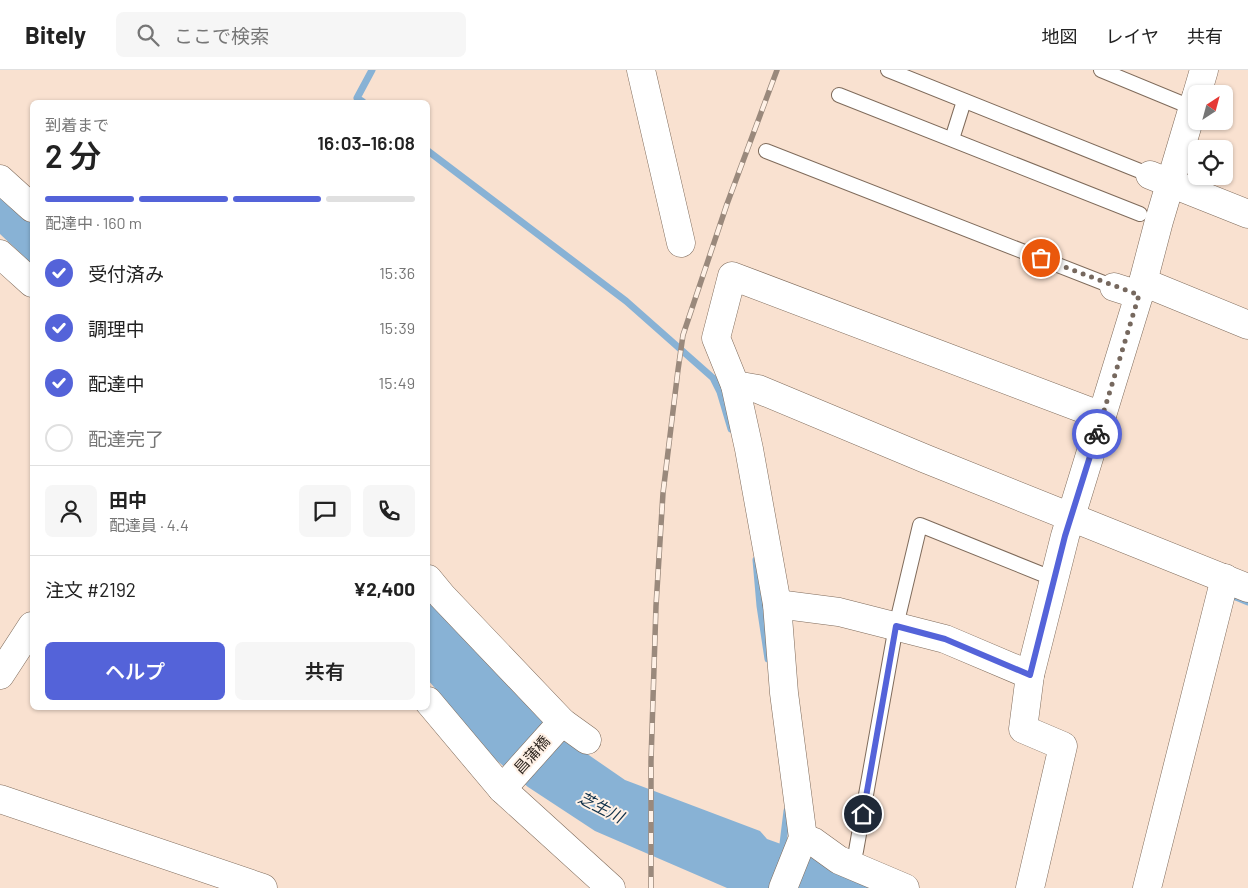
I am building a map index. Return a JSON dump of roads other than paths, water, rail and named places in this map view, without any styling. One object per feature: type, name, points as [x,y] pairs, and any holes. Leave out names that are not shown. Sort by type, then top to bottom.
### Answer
[{"type":"street","points":[[641,70],[681,243]]},
{"type":"street","points":[[1197,85],[1204,70]]},
{"type":"street","points":[[1030,888],[1063,746],[1023,729],[1030,675],[1069,525],[1095,413],[1133,289],[1150,218],[1188,104]]},
{"type":"street","points":[[0,179],[30,206]]},
{"type":"street","points":[[1162,180],[1248,214]]},
{"type":"street","points":[[0,254],[30,281]]},
{"type":"street","points":[[783,888],[802,842],[784,693],[777,604],[749,449],[735,385],[716,338],[732,276],[1095,413]]},
{"type":"street","points":[[1133,289],[1248,324]]},
{"type":"street","points":[[735,385],[758,389],[926,460],[1069,525],[1228,588],[1147,888]]},
{"type":"street","points":[[430,581],[559,725],[587,740]]},
{"type":"street","points":[[777,604],[839,612],[945,639],[1030,675]]},
{"type":"street","points":[[0,675],[30,629]]},
{"type":"street","points":[[430,703],[505,785],[611,888]]},
{"type":"street","name":"昌蒲橋","points":[[505,785],[559,725]]},
{"type":"street","points":[[0,799],[263,888]]},
{"type":"street","points":[[802,842],[814,842],[839,860],[905,888]]},
{"type":"lane","points":[[888,70],[1162,180]]},
{"type":"lane","points":[[1101,70],[1188,101]]},
{"type":"lane","points":[[838,94],[1150,218]]},
{"type":"lane","points":[[952,138],[964,100]]},
{"type":"lane","points":[[766,151],[1133,289]]},
{"type":"lane","points":[[852,866],[896,626],[920,526],[1054,579]]},
{"type":"water","points":[[0,189],[30,216],[30,262],[0,234]]},
{"type":"water","name":"芝生川","points":[[430,588],[567,740],[625,780],[760,831],[767,839],[820,858],[892,888],[727,888],[595,831],[528,787],[494,758],[430,682]]},
{"type":"waterway","points":[[360,100],[357,98],[372,70]]},
{"type":"waterway","points":[[430,153],[626,301],[713,378],[720,392],[731,429]]},
{"type":"waterway","points":[[756,560],[760,606],[768,659]]},
{"type":"waterway","points":[[1236,597],[1248,602]]},
{"type":"waterway","points":[[782,852],[787,811]]},
{"type":"railway","points":[[651,888],[651,761],[656,606],[663,493],[683,335],[727,204],[777,70]]}]
